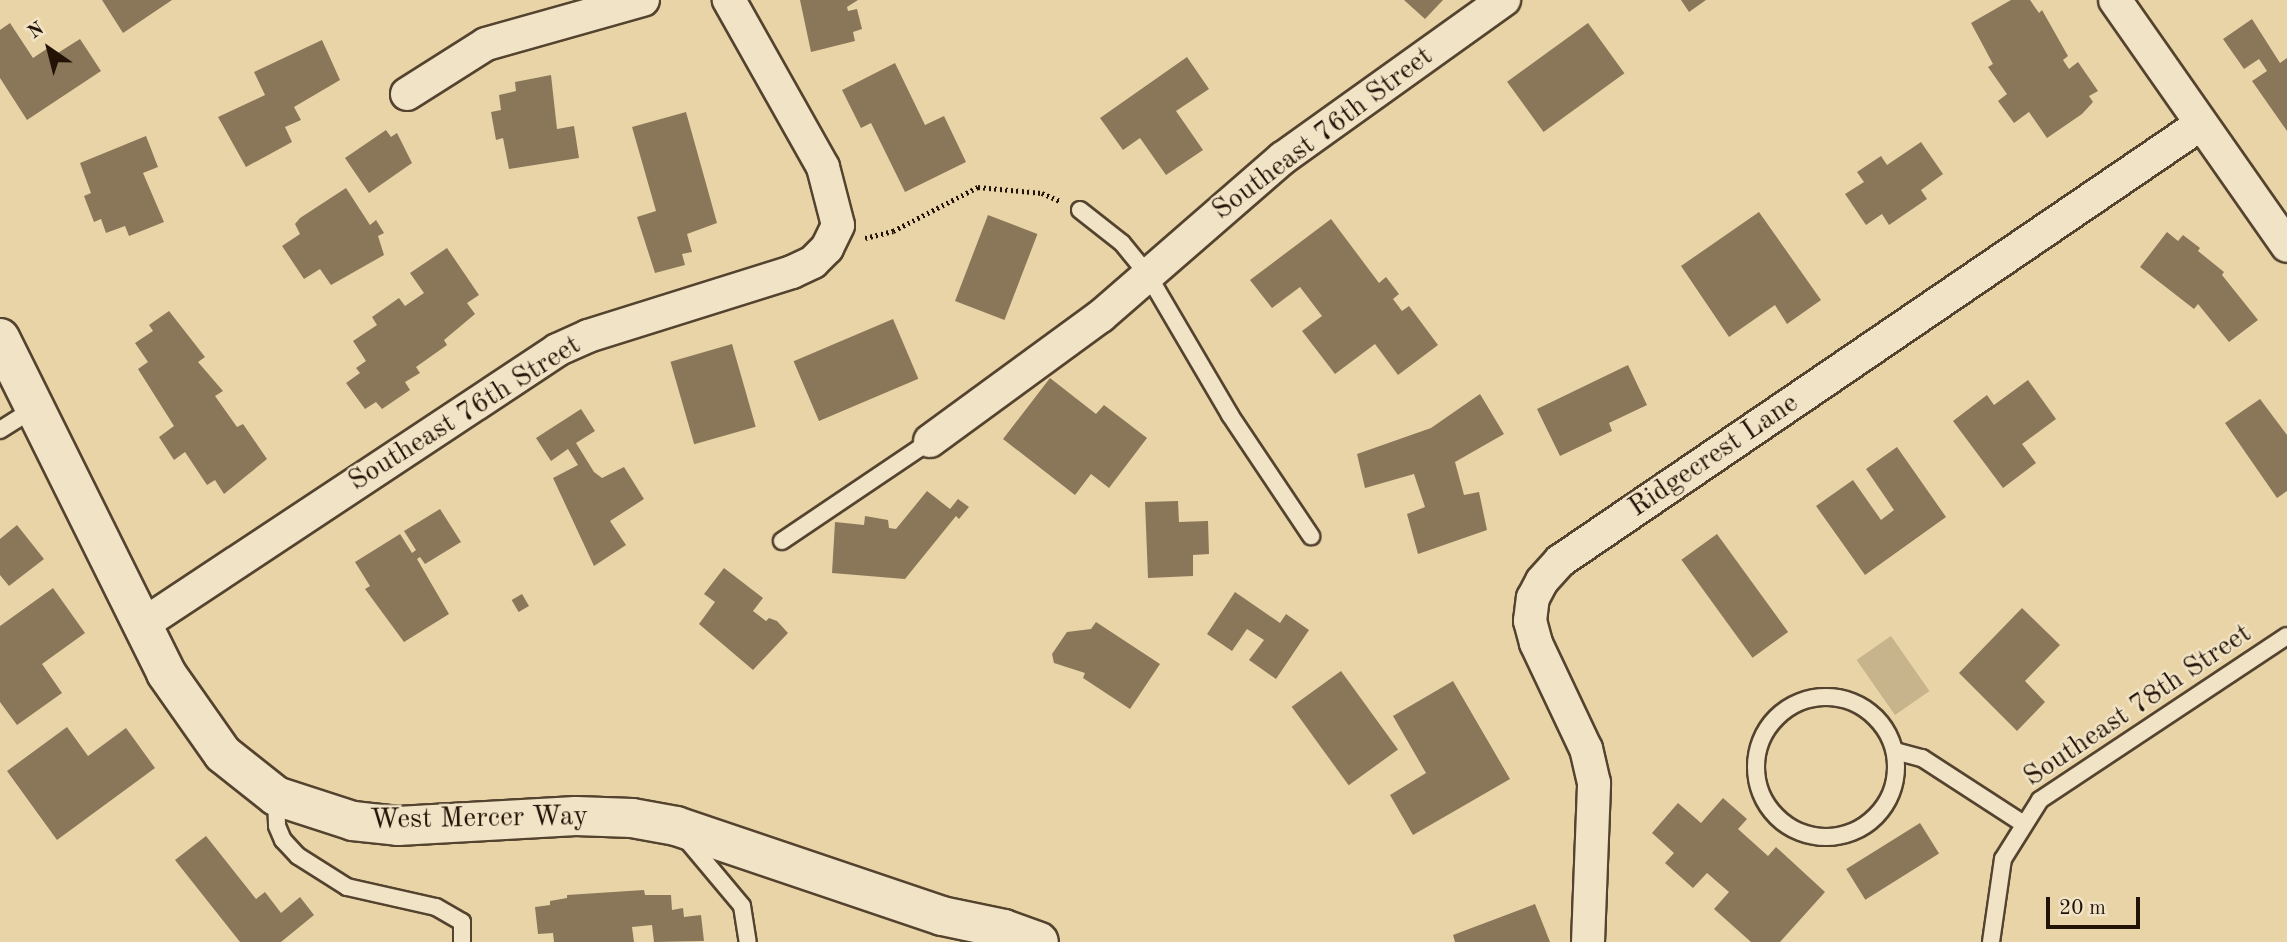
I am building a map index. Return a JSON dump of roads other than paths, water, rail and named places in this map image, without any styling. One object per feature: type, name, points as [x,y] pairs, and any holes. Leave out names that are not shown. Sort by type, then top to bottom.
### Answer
[{"type":"street","points":[[407,94],[486,44],[643,0]]},
{"type":"street","name":"Southeast 76th Street","points":[[142,625],[557,350],[588,336],[792,272],[813,262],[827,248],[838,225],[823,167],[729,0]]},
{"type":"street","name":"Southeast 76th Street","points":[[930,441],[1101,316],[1283,158],[1504,0]]},
{"type":"street","points":[[2115,0],[2287,246]]},
{"type":"street","name":"Ridgecrest Lane","points":[[1588,942],[1594,783],[1586,749],[1536,643],[1530,621],[1533,598],[1542,581],[1560,561],[2201,124]]},
{"type":"street","name":"West Mercer Way","points":[[0,338],[166,673],[216,745],[249,779],[276,796],[353,821],[398,826],[576,816],[632,818],[676,826],[942,916],[1004,929],[1039,942]]},
{"type":"lane","points":[[1080,211],[1122,243],[1148,275],[1230,415],[1311,536]]},
{"type":"lane","points":[[0,430],[35,408]]},
{"type":"lane","points":[[782,541],[930,441]]},
{"type":"lane","name":"Southeast 78th Street","points":[[1990,942],[2003,859],[2022,823],[2040,800],[2287,636]]},
{"type":"lane","points":[[1810,698],[1854,701],[1887,730],[1895,751],[1897,773],[1890,796],[1876,817],[1857,831],[1833,837],[1809,836],[1787,826],[1769,809],[1758,787],[1755,763],[1761,739],[1790,706],[1810,698]]},
{"type":"lane","points":[[1895,751],[1922,758],[2022,823]]},
{"type":"lane","points":[[276,796],[283,840],[298,856],[346,887],[436,907],[462,922],[462,942]]},
{"type":"lane","points":[[676,826],[743,906],[751,934],[748,942]]}]
